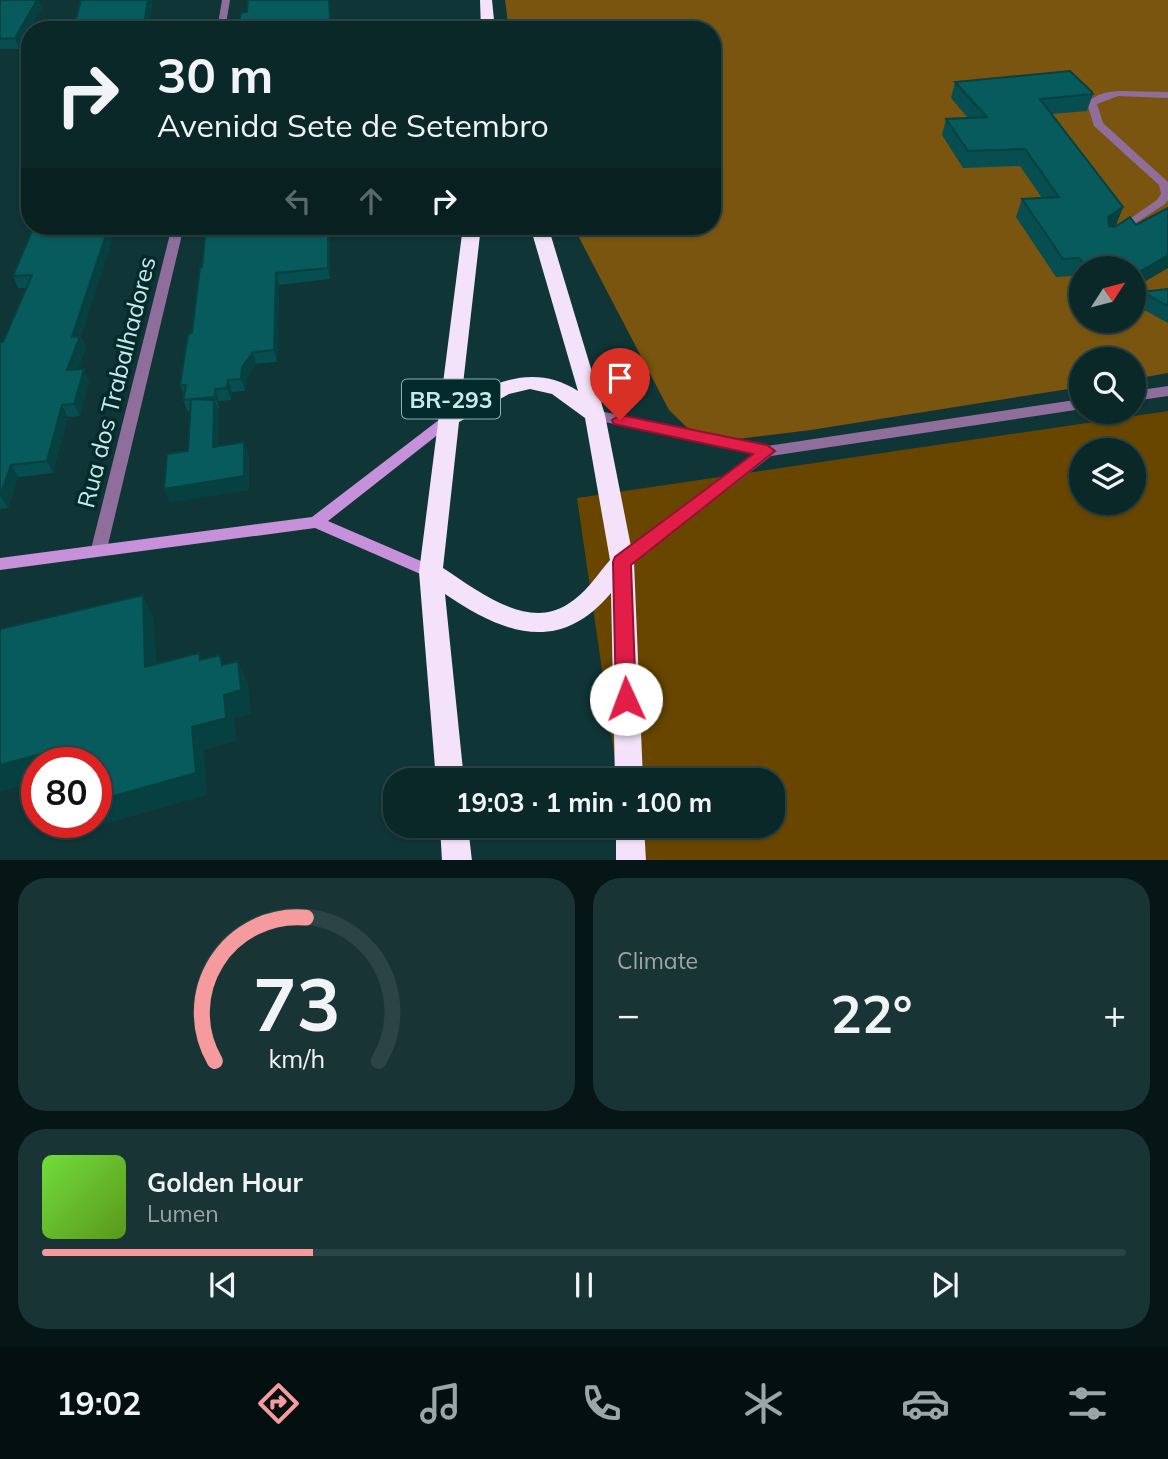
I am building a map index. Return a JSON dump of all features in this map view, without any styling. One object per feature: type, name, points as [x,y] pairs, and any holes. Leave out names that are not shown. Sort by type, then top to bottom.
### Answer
[{"type":"highway","points":[[486,0],[487,21]]},
{"type":"highway","name":"BR-293","points":[[449,768],[431,572],[470,235]]},
{"type":"highway","points":[[542,235],[595,415],[622,562],[629,768]]},
{"type":"highway","points":[[449,419],[503,386],[528,383],[558,388],[595,415]]},
{"type":"highway","points":[[431,572],[487,609],[514,620],[551,622],[578,611],[622,562]]},
{"type":"highway","points":[[455,838],[457,860]]},
{"type":"highway","points":[[630,838],[631,860]]},
{"type":"street","points":[[222,21],[226,0]]},
{"type":"street","points":[[1106,239],[1161,202],[1166,194],[1164,184],[1098,124],[1092,103],[1098,98],[1115,94],[1168,95]]},
{"type":"street","name":"Rua dos Trabalhadores","points":[[99,549],[176,235]]},
{"type":"street","points":[[1146,394],[1168,391]]},
{"type":"street","points":[[595,415],[767,451],[1069,406]]},
{"type":"street","points":[[316,522],[449,419]]},
{"type":"street","points":[[622,562],[767,451]]},
{"type":"street","points":[[0,564],[316,522],[431,572]]},
{"type":"shaded area","points":[[505,0],[1168,0],[1168,373],[1146,377],[1146,347],[1069,347],[1069,389],[811,430],[703,443],[669,410],[578,235],[721,235],[721,21],[508,21]]},
{"type":"shaded area","points":[[1168,411],[1168,860],[630,860],[627,838],[785,838],[785,768],[616,768],[577,498],[1080,424],[1146,424],[1146,414]]},
{"type":"building","points":[[0,0],[37,0],[25,21],[21,21],[21,28],[15,38],[0,39]]},
{"type":"building","points":[[81,0],[148,0],[145,21],[75,21]]},
{"type":"building","points":[[248,0],[329,0],[330,20],[240,21],[241,13],[247,12]]},
{"type":"building","points":[[1070,71],[1093,94],[1040,99],[1123,207],[1108,217],[1109,226],[1115,227],[1130,217],[1136,225],[1168,208],[1168,255],[1146,268],[1146,256],[1069,256],[1069,259],[1063,259],[1022,199],[1059,197],[1025,149],[968,151],[946,119],[987,117],[955,82]]},
{"type":"building","points":[[30,235],[106,235],[72,337],[80,336],[67,370],[84,369],[74,404],[62,405],[47,461],[11,465],[0,496],[0,342],[3,342],[32,275],[13,276]]},
{"type":"building","points":[[205,235],[328,235],[328,268],[276,273],[274,350],[253,352],[242,367],[241,379],[228,380],[227,388],[215,389],[215,397],[183,400],[186,385],[180,385],[188,334],[192,333]]},
{"type":"building","points":[[1168,289],[1168,306],[1146,294],[1146,292]]},
{"type":"building","points":[[191,399],[214,400],[213,447],[244,442],[244,476],[164,489],[167,454],[188,451]]},
{"type":"building","points":[[143,595],[145,667],[199,653],[200,660],[220,655],[222,665],[238,661],[241,690],[224,695],[226,718],[192,727],[196,773],[112,797],[112,747],[21,747],[21,759],[0,765],[0,629]]},
{"type":"route","points":[[620,420],[767,451],[622,562],[626,699]]}]
